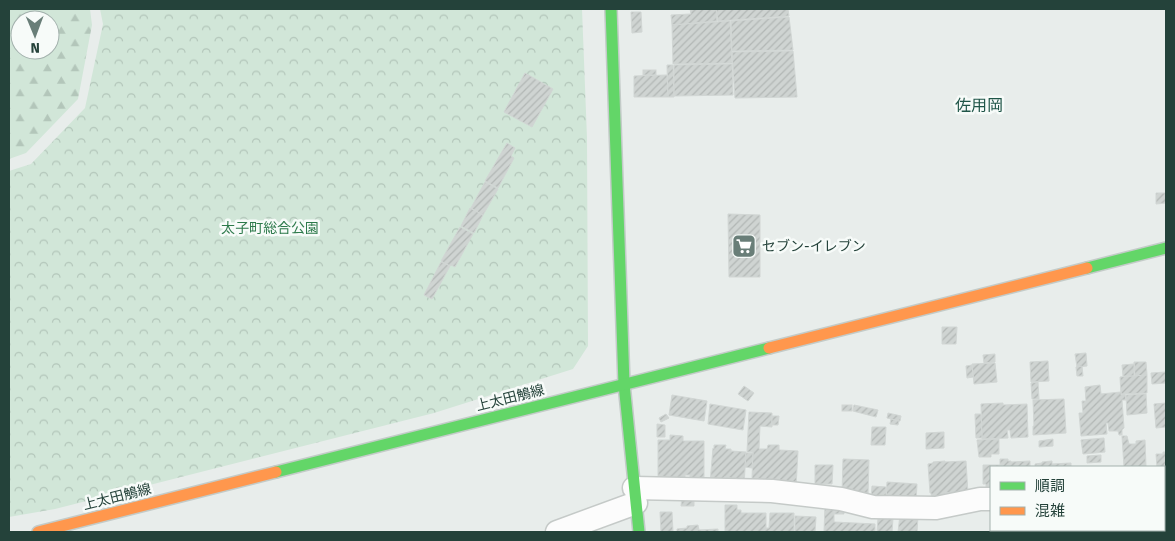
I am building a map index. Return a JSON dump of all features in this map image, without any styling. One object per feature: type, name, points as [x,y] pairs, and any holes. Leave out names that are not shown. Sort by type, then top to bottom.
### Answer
[{"type":"main road","points":[[611,9],[624,384],[639,532]]},
{"type":"main road","name":"上太田鵤線","points":[[38,532],[89,526],[624,384],[1166,248]]},
{"type":"street","points":[[557,532],[635,495],[772,491],[841,499],[873,507],[936,508],[980,499],[990,499]]},
{"type":"green space","points":[[9,9],[90,9],[92,25],[78,99],[26,153],[9,159]]},
{"type":"green space","name":"太子町総合公園","points":[[100,9],[582,9],[587,138],[588,346],[573,369],[434,413],[55,509],[9,517],[9,171],[31,164],[85,108],[103,24]]},
{"type":"building","points":[[690,9],[716,9],[717,21],[672,25],[671,15],[691,14]]},
{"type":"building","points":[[716,9],[788,9],[789,16],[718,21]]},
{"type":"building","points":[[631,12],[641,12],[642,32],[632,33]]},
{"type":"building","points":[[789,17],[793,50],[732,51],[731,21]]},
{"type":"building","points":[[730,21],[732,63],[673,64],[672,25]]},
{"type":"building","points":[[793,51],[797,97],[735,98],[732,52]]},
{"type":"building","points":[[732,64],[733,95],[674,96],[674,65]]},
{"type":"building","points":[[667,65],[673,65],[674,97],[668,97]]},
{"type":"building","points":[[643,70],[656,70],[656,75],[643,75]]},
{"type":"building","points":[[525,73],[553,89],[532,127],[504,112]]},
{"type":"building","points":[[667,75],[668,97],[634,97],[634,76]]},
{"type":"building","points":[[507,143],[515,148],[511,156],[514,158],[498,188],[485,181]]},
{"type":"building","points":[[485,182],[498,189],[483,215],[471,208]]},
{"type":"building","points":[[1156,193],[1166,193],[1166,203],[1156,204]]},
{"type":"building","points":[[470,208],[483,215],[474,233],[461,226]]},
{"type":"building","name":"セブン-イレブン","points":[[728,214],[760,215],[760,277],[729,277]]},
{"type":"building","points":[[460,227],[473,234],[455,267],[441,261]]},
{"type":"building","points":[[441,262],[450,266],[432,299],[424,295]]},
{"type":"building","points":[[942,327],[957,327],[956,344],[942,344]]},
{"type":"building","points":[[1086,353],[1087,366],[1077,367],[1075,354]]},
{"type":"building","points":[[995,354],[995,362],[984,363],[983,355]]},
{"type":"building","points":[[1048,361],[1049,381],[1031,382],[1030,362]]},
{"type":"building","points":[[1134,362],[1146,362],[1147,375],[1135,376]]},
{"type":"building","points":[[995,363],[997,382],[974,384],[972,364]]},
{"type":"building","points":[[1134,364],[1134,376],[1123,376],[1122,365]]},
{"type":"building","points":[[972,365],[973,377],[967,378],[966,366]]},
{"type":"building","points":[[1082,366],[1083,376],[1077,376],[1076,367]]},
{"type":"building","points":[[1166,372],[1166,383],[1152,384],[1151,373]]},
{"type":"building","points":[[1147,375],[1147,393],[1121,394],[1120,377]]},
{"type":"building","points":[[1038,382],[1039,399],[1032,399],[1031,383]]},
{"type":"building","points":[[1100,385],[1101,394],[1121,392],[1121,395],[1125,394],[1126,400],[1122,400],[1124,428],[1122,435],[1119,435],[1118,431],[1109,431],[1108,423],[1106,423],[1107,434],[1081,436],[1079,413],[1083,413],[1082,401],[1086,401],[1085,387]]},
{"type":"building","points":[[744,386],[754,393],[748,401],[738,394]]},
{"type":"building","points":[[1146,394],[1147,413],[1127,415],[1126,395]]},
{"type":"building","points":[[672,395],[707,401],[704,421],[669,415]]},
{"type":"building","points":[[1064,399],[1066,433],[1033,435],[1033,400]]},
{"type":"building","points":[[1003,403],[1003,405],[1027,404],[1028,437],[1011,438],[1010,430],[1007,430],[1008,438],[982,439],[981,404]]},
{"type":"building","points":[[1166,403],[1166,427],[1156,428],[1154,404]]},
{"type":"building","points":[[710,404],[746,410],[743,430],[708,424]]},
{"type":"building","points":[[842,405],[852,405],[852,411],[842,411]]},
{"type":"building","points":[[854,405],[878,410],[876,417],[853,411]]},
{"type":"building","points":[[749,412],[772,413],[772,427],[760,426],[759,449],[767,449],[768,445],[779,445],[779,450],[798,451],[796,487],[752,479],[753,452],[747,452]]},
{"type":"building","points":[[888,413],[901,416],[900,421],[887,418]]},
{"type":"building","points":[[666,414],[669,418],[661,422],[659,418]]},
{"type":"building","points":[[975,414],[981,414],[982,438],[976,438]]},
{"type":"building","points":[[772,416],[779,416],[778,425],[772,425]]},
{"type":"building","points":[[891,419],[899,421],[898,425],[890,424]]},
{"type":"building","points":[[657,424],[665,425],[665,437],[657,437]]},
{"type":"building","points":[[872,427],[886,427],[885,445],[871,445]]},
{"type":"building","points":[[944,432],[944,448],[926,449],[926,433]]},
{"type":"building","points":[[670,435],[683,436],[683,441],[704,441],[704,482],[690,482],[690,475],[685,475],[685,479],[670,480],[670,477],[658,477],[658,440],[670,440]]},
{"type":"building","points":[[1122,436],[1127,436],[1129,444],[1136,444],[1136,441],[1145,440],[1146,466],[1124,466]]},
{"type":"building","points":[[1104,438],[1105,452],[1083,454],[1081,440]]},
{"type":"building","points":[[999,439],[999,454],[991,454],[991,457],[979,457],[977,440]]},
{"type":"building","points":[[1053,439],[1053,446],[1039,447],[1039,441]]},
{"type":"building","points":[[714,445],[726,445],[725,449],[746,452],[744,485],[731,484],[731,478],[724,477],[724,484],[710,483]]},
{"type":"building","points":[[1163,452],[1166,452],[1166,483],[1165,466],[1157,466],[1156,454],[1163,454]]},
{"type":"building","points":[[746,453],[753,453],[752,468],[745,467]]},
{"type":"building","points":[[1101,455],[1101,462],[1087,463],[1087,456]]},
{"type":"building","points":[[843,459],[869,460],[868,495],[842,494]]},
{"type":"building","points":[[1000,459],[1008,459],[1011,462],[1030,461],[1030,466],[990,466],[990,493],[986,493],[986,484],[983,484],[983,465],[1000,465]]},
{"type":"building","points":[[945,461],[966,461],[968,494],[953,495],[953,492],[945,493],[946,499],[932,500],[928,464]]},
{"type":"building","points":[[1052,461],[1052,464],[1071,463],[1071,466],[1035,466],[1035,464]]},
{"type":"building","points":[[815,465],[833,465],[832,484],[815,484]]},
{"type":"building","points":[[887,482],[917,484],[916,502],[886,500]]},
{"type":"building","points":[[872,486],[886,487],[886,500],[871,499]]},
{"type":"building","points":[[682,496],[694,497],[694,506],[681,506]]},
{"type":"building","points":[[1165,497],[1166,532],[1155,532],[1165,531]]},
{"type":"building","points":[[725,505],[737,505],[737,510],[741,510],[741,513],[766,513],[766,528],[769,528],[770,513],[794,513],[794,532],[725,532]]},
{"type":"building","points":[[825,505],[834,505],[834,522],[875,524],[875,532],[824,532]]},
{"type":"building","points":[[835,506],[844,506],[844,514],[834,514]]},
{"type":"building","points":[[660,512],[672,512],[673,532],[661,532]]},
{"type":"building","points":[[900,515],[918,516],[917,532],[898,532]]},
{"type":"building","points":[[795,516],[816,517],[815,532],[795,532]]},
{"type":"building","points":[[878,518],[893,518],[892,532],[877,532]]},
{"type":"building","points":[[698,525],[699,530],[718,529],[718,532],[677,532],[677,529]]},
{"type":"traffic: fast","points":[[611,9],[624,384],[639,532]]},
{"type":"traffic: fast","points":[[1087,268],[1166,248]]},
{"type":"traffic: fast","points":[[276,472],[769,348]]},
{"type":"traffic: slow","points":[[769,348],[1087,268]]},
{"type":"traffic: slow","points":[[38,532],[276,472]]},
{"type":"place","name":"セブン-イレブン","points":[[744,246]]},
{"type":"district","name":"佐用岡","points":[[979,105]]}]
